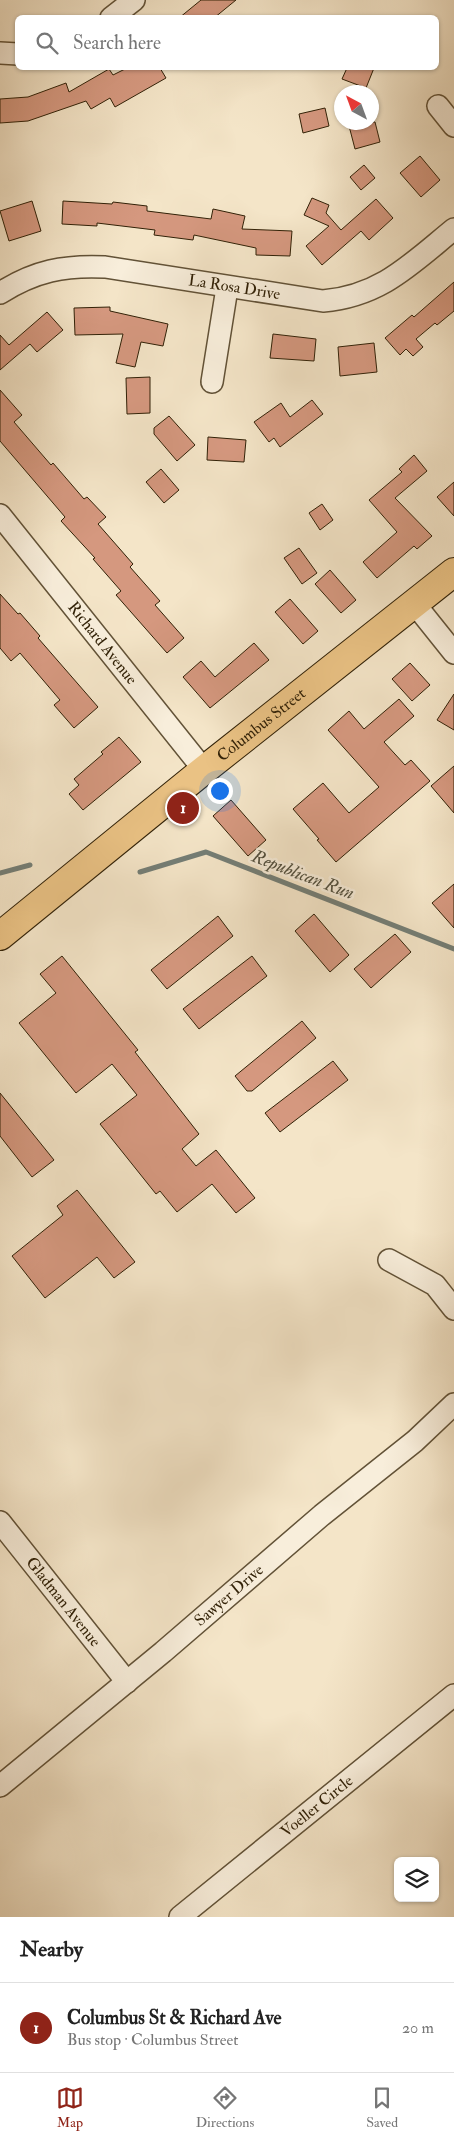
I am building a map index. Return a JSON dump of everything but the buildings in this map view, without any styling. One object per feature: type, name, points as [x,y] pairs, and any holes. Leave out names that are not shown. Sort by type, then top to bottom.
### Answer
[{"type":"main road","name":"Columbus Street","points":[[0,936],[204,770],[454,572]]},
{"type":"street","points":[[115,15],[134,0]]},
{"type":"street","points":[[0,53],[15,54]]},
{"type":"street","points":[[438,106],[454,126]]},
{"type":"street","name":"La Rosa Drive","points":[[0,292],[33,275],[50,270],[86,266],[105,267],[227,288],[323,301],[356,296],[371,290],[395,276],[454,228]]},
{"type":"street","points":[[212,382],[227,288]]},
{"type":"street","name":"Richard Avenue","points":[[0,515],[204,770]]},
{"type":"street","points":[[414,603],[454,653]]},
{"type":"street","points":[[389,1260],[435,1285],[454,1309]]},
{"type":"street","name":"Sawyer Drive","points":[[0,1786],[126,1682],[322,1515],[415,1441],[454,1404]]},
{"type":"street","name":"Gladman Avenue","points":[[0,1522],[126,1682]]},
{"type":"street","name":"Voeller Circle","points":[[180,1917],[454,1695]]},
{"type":"waterway","name":"Republican Run","points":[[140,872],[206,852],[454,949]]},
{"type":"waterway","name":"Republican Run","points":[[0,873],[30,865]]},
{"type":"place","name":"Columbus St & Richard Ave","points":[[183,808]]}]
